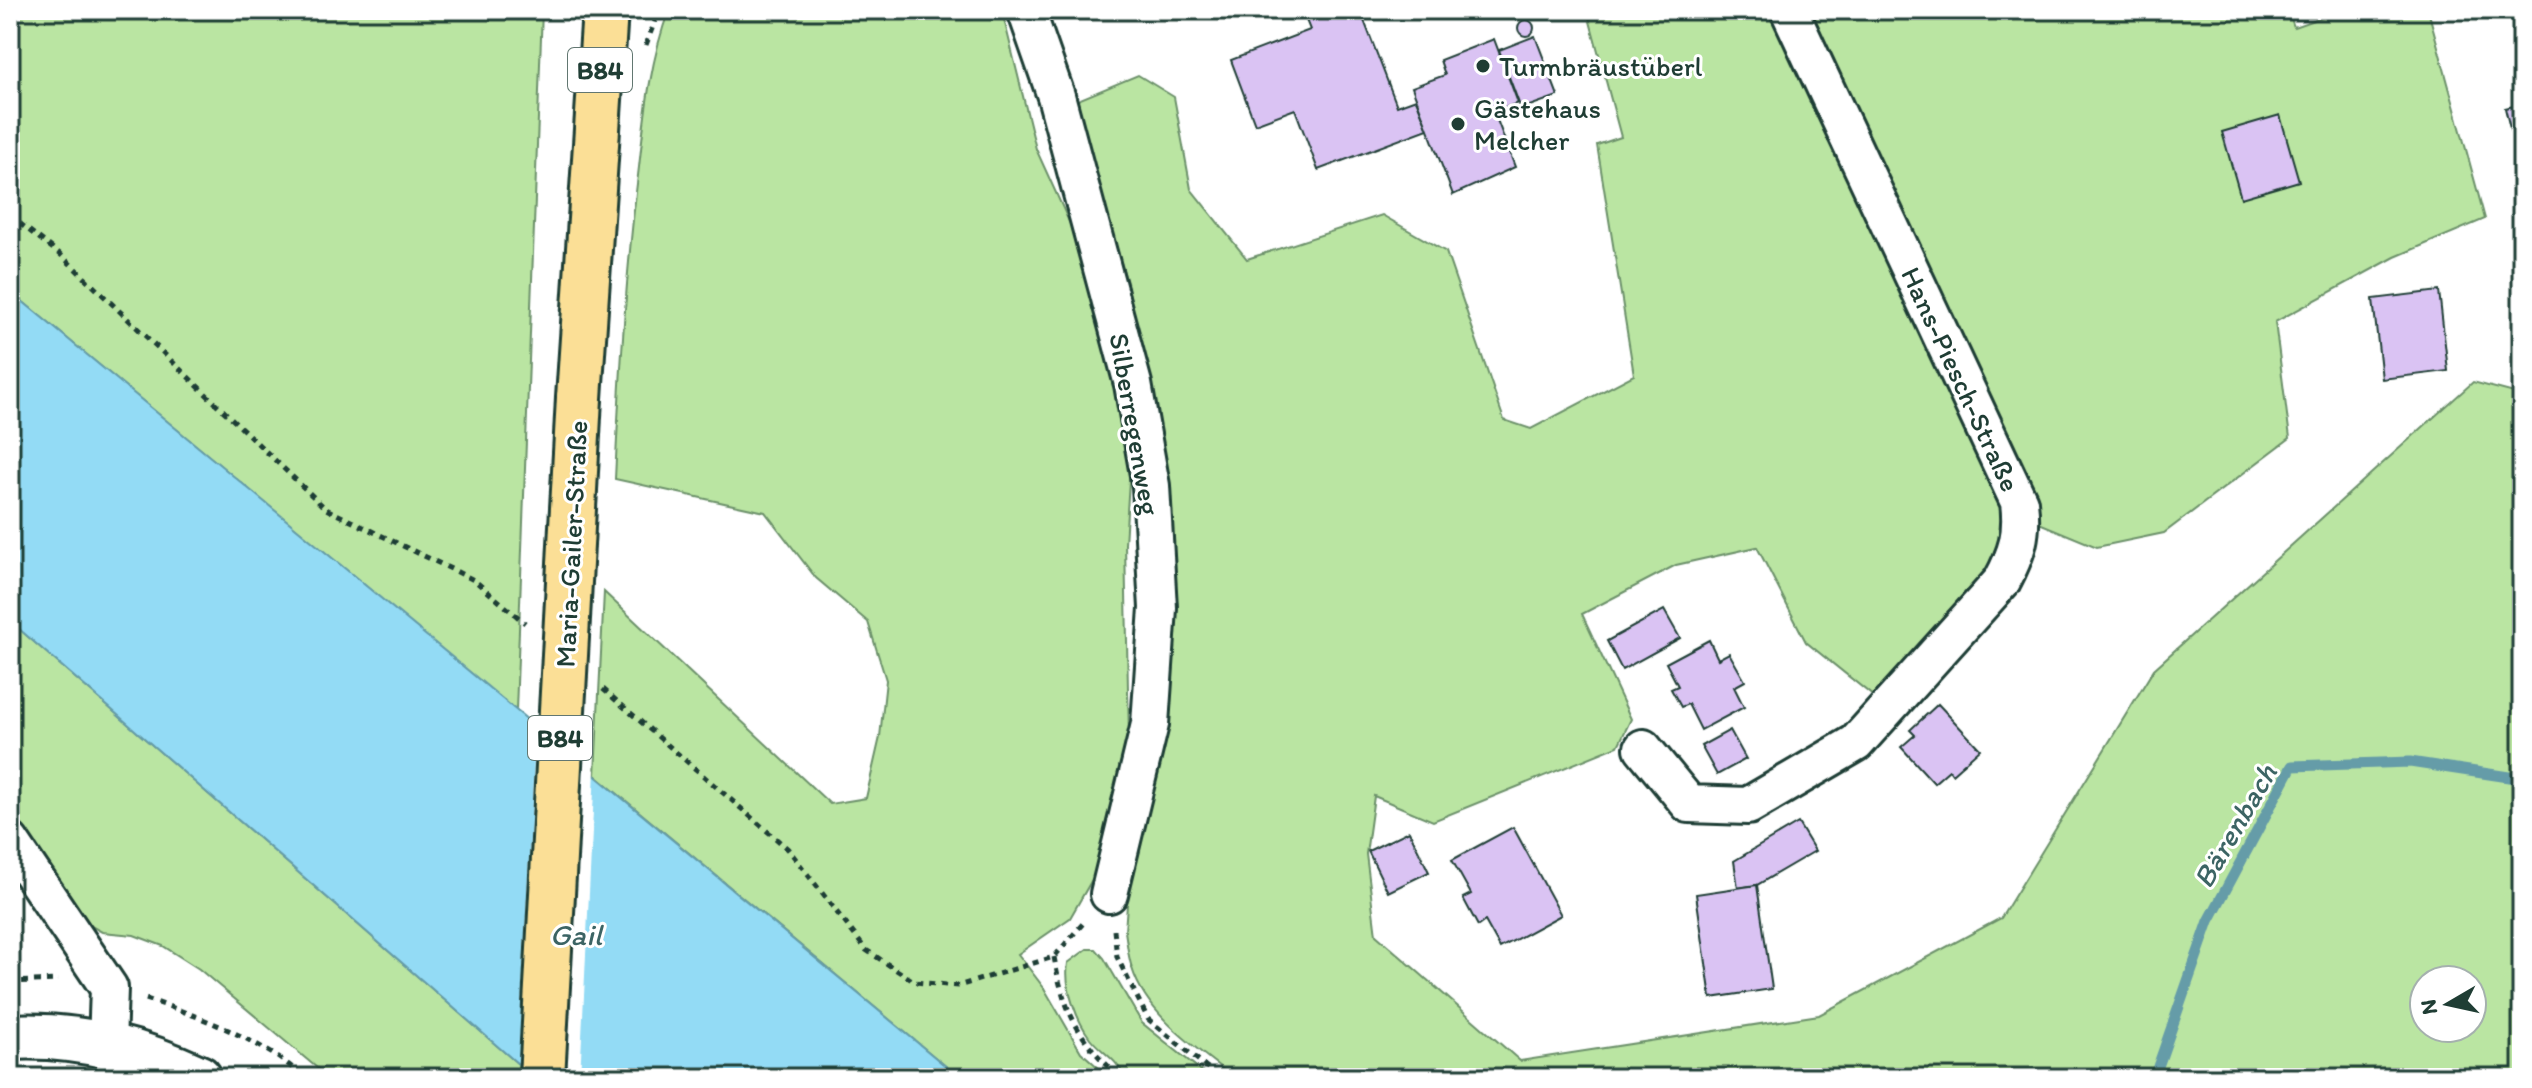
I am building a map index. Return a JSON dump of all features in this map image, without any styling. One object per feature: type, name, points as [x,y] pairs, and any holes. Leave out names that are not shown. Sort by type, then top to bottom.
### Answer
[{"type":"main road","name":"Maria-Gailer-Straße","points":[[542,1078],[579,398],[605,10]]},
{"type":"street","name":"Silberregenweg","points":[[1026,10],[1056,96],[1133,384],[1151,486],[1158,608],[1150,724],[1109,894]]},
{"type":"street","name":"Hans-Piesch-Straße","points":[[1643,748],[1689,804],[1748,806],[1856,743],[2002,581],[2020,540],[2019,502],[1789,10]]},
{"type":"street","points":[[10,841],[109,988],[107,1044]]},
{"type":"street","points":[[10,1037],[45,1035],[107,1044],[167,1063],[199,1078]]},
{"type":"path","points":[[1109,894],[1054,957],[1062,1001],[1089,1050],[1121,1078]]},
{"type":"path","points":[[1109,894],[1117,957],[1148,1019],[1220,1078]]},
{"type":"path","points":[[10,982],[52,979],[109,988],[179,1009],[235,1035],[305,1078]]},
{"type":"green space","points":[[10,10],[542,10],[516,711],[10,291]]},
{"type":"green space","points":[[669,10],[999,10],[1004,19],[1036,149],[1076,237],[1108,340],[1130,464],[1125,544],[1129,739],[1094,876],[1070,918],[1018,954],[1044,988],[1081,1052],[1110,1078],[960,1078],[595,775],[604,592],[830,804],[866,798],[880,737],[886,680],[868,622],[816,578],[765,512],[615,479],[634,206],[646,107]]},
{"type":"green space","points":[[1587,10],[1778,10],[2001,498],[2002,538],[1989,575],[1878,700],[1806,642],[1757,547],[1676,565],[1582,614],[1631,719],[1618,746],[1433,821],[1374,796],[1366,854],[1376,935],[1520,1061],[1819,1015],[2001,918],[2154,669],[2473,382],[2522,395],[2522,1078],[1234,1078],[1161,1016],[1139,985],[1125,931],[1160,467],[1128,286],[1073,102],[1138,75],[1174,97],[1191,189],[1247,259],[1382,215],[1446,252],[1504,420],[1531,429],[1634,375],[1597,145],[1621,137]]},
{"type":"green space","points":[[1811,10],[2288,10],[2294,27],[2342,10],[2428,10],[2485,219],[2395,257],[2275,322],[2290,438],[2164,533],[2097,547],[2039,523]]},
{"type":"green space","points":[[10,621],[518,1064],[518,1078],[329,1078],[199,969],[163,946],[134,935],[102,932],[91,926],[65,898],[34,851],[10,802]]},
{"type":"green space","points":[[1087,949],[1096,949],[1104,958],[1142,1023],[1210,1078],[1124,1076],[1090,1038],[1072,1002],[1068,963]]},
{"type":"water","name":"Gail","points":[[10,291],[960,1078],[541,1078],[518,1064],[10,621]]},
{"type":"pier","points":[[536,722],[595,770],[580,1078],[533,1078],[518,1069]]},
{"type":"building","points":[[1302,10],[1360,10],[1397,106],[1416,99],[1428,129],[1318,170],[1295,109],[1255,124],[1231,60],[1310,30]]},
{"type":"building","points":[[1526,20],[1534,28],[1526,36],[1518,28]]},
{"type":"building","points":[[1535,36],[1558,96],[1521,109],[1499,50]]},
{"type":"building","points":[[1494,39],[1518,103],[1494,112],[1515,167],[1453,195],[1412,87],[1445,75],[1440,60]]},
{"type":"building","points":[[2522,104],[2522,178],[2505,108]]},
{"type":"building","points":[[2280,115],[2299,181],[2241,198],[2222,132]]},
{"type":"building","points":[[2439,291],[2448,371],[2382,379],[2373,299]]},
{"type":"building","points":[[1664,610],[1680,638],[1622,670],[1607,641]]},
{"type":"building","points":[[1709,640],[1718,659],[1729,653],[1745,681],[1734,687],[1744,707],[1701,730],[1688,704],[1681,707],[1671,689],[1678,686],[1666,663]]},
{"type":"building","points":[[1938,704],[1980,749],[1952,774],[1949,770],[1934,783],[1901,747],[1915,735],[1910,730]]},
{"type":"building","points":[[1730,730],[1746,759],[1717,775],[1701,746]]},
{"type":"building","points":[[1798,823],[1815,851],[1757,885],[1738,888],[1734,861]]},
{"type":"building","points":[[1513,827],[1561,915],[1500,948],[1485,921],[1478,926],[1463,898],[1471,894],[1452,860]]},
{"type":"building","points":[[1409,831],[1429,872],[1388,892],[1368,851]]},
{"type":"building","points":[[1757,885],[1772,989],[1711,998],[1696,894]]},
{"type":"waterway","name":"Bärenbach","points":[[2154,1078],[2209,921],[2292,766],[2410,762],[2522,779]]},
{"type":"place","name":"Turmbräustüberl","points":[[1483,66]]},
{"type":"place","name":"Gästehaus Melcher","points":[[1458,124]]}]
